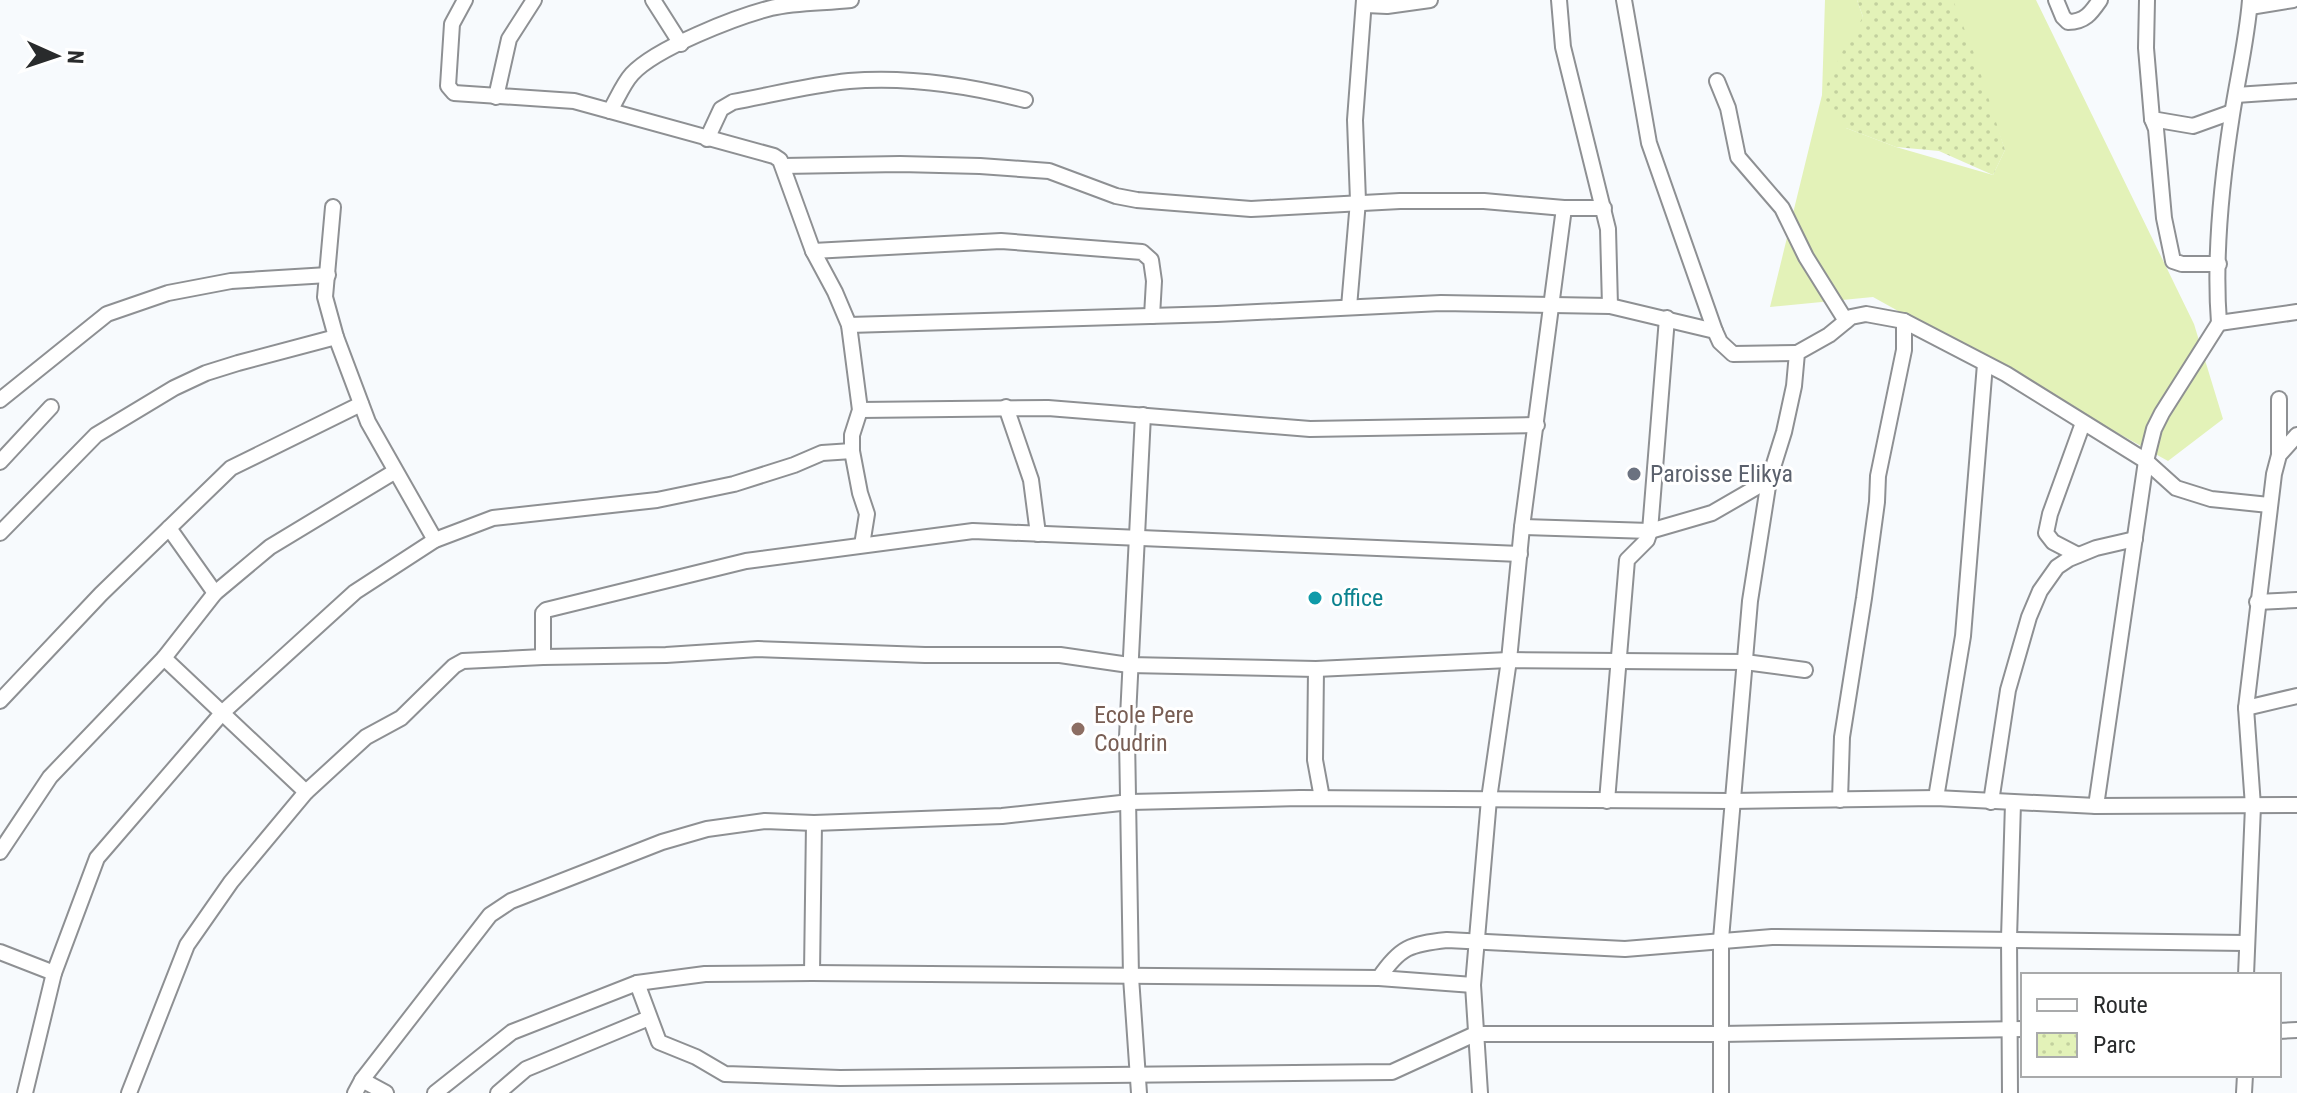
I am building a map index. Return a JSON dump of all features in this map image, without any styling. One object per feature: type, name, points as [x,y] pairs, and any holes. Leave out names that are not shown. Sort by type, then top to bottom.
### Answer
[{"type":"street","points":[[465,0],[452,24],[448,86],[454,93],[574,101],[774,156],[783,166],[813,251],[849,325],[857,368],[860,410],[852,435],[852,451],[867,514],[862,545]]},
{"type":"street","points":[[496,97],[509,39],[534,0]]},
{"type":"street","points":[[653,0],[681,44]]},
{"type":"street","points":[[610,111],[630,76],[645,62],[681,44],[772,8],[851,0]]},
{"type":"street","points":[[1349,307],[1358,201],[1355,120],[1365,2],[1387,6],[1430,0]]},
{"type":"street","points":[[1559,0],[1563,47],[1608,229],[1610,306]]},
{"type":"street","points":[[1624,0],[1649,143],[1715,331],[1728,351],[1739,356],[1797,353],[1829,335],[1846,321],[1866,314],[1904,321],[1985,364],[2146,461],[2176,488],[2234,503],[2269,505]]},
{"type":"street","points":[[2056,0],[2068,22],[2076,22],[2090,15],[2100,0]]},
{"type":"street","points":[[2147,0],[2146,48],[2152,119],[2157,135],[2164,218],[2173,261],[2182,264],[2219,264]]},
{"type":"street","points":[[2096,806],[2146,461],[2154,429],[2219,323],[2219,264],[2232,112],[2247,37],[2250,3],[2293,0]]},
{"type":"street","points":[[707,139],[721,109],[733,102],[848,82],[933,81],[976,87],[1025,100]]},
{"type":"street","points":[[1717,81],[1728,108],[1738,157],[1782,208],[1806,257],[1846,321]]},
{"type":"street","points":[[2236,95],[2297,91]]},
{"type":"street","points":[[2152,119],[2193,126],[2232,112]]},
{"type":"street","points":[[783,166],[900,164],[1049,171],[1098,190],[1137,200],[1251,209],[1358,201],[1484,201],[1604,208]]},
{"type":"street","points":[[333,207],[325,297],[336,337],[361,404],[394,472],[435,540]]},
{"type":"street","points":[[1480,1093],[1473,985],[1489,799],[1564,208]]},
{"type":"street","points":[[813,251],[1001,241],[1142,252],[1151,260],[1154,281],[1152,316]]},
{"type":"street","points":[[0,400],[107,314],[168,293],[231,281],[328,275]]},
{"type":"street","points":[[849,325],[1441,303],[1610,306],[1715,331]]},
{"type":"street","points":[[2219,323],[2297,312]]},
{"type":"street","points":[[1607,801],[1627,560],[1647,540],[1650,531],[1667,318]]},
{"type":"street","points":[[1840,800],[1842,737],[1864,598],[1878,476],[1904,350],[1904,321]]},
{"type":"street","points":[[0,533],[96,435],[174,388],[224,367],[336,337]]},
{"type":"street","points":[[1721,1093],[1721,939],[1750,601],[1769,480],[1788,417],[1797,353]]},
{"type":"street","points":[[1936,798],[1963,636],[1985,364]]},
{"type":"street","points":[[2246,973],[2253,806],[2246,708],[2269,505],[2279,455],[2279,399]]},
{"type":"street","points":[[0,701],[101,594],[235,465],[361,404]]},
{"type":"street","points":[[0,462],[51,407]]},
{"type":"street","points":[[860,410],[1006,407],[1310,429],[1537,425]]},
{"type":"street","points":[[1006,407],[1031,480],[1038,534]]},
{"type":"street","points":[[1139,1093],[1131,977],[1127,737],[1143,415]]},
{"type":"street","points":[[2078,555],[2053,542],[2046,533],[2083,423]]},
{"type":"street","points":[[2279,455],[2297,435]]},
{"type":"street","points":[[25,1093],[54,973],[97,858],[223,712],[355,592],[435,540],[493,518],[657,500],[734,484],[822,453],[852,451]]},
{"type":"street","points":[[0,852],[50,777],[164,658],[215,593],[270,547],[394,472]]},
{"type":"street","points":[[1522,527],[1650,531],[1712,513],[1769,480]]},
{"type":"street","points":[[169,528],[215,593]]},
{"type":"street","points":[[543,657],[543,613],[546,610],[743,561],[973,531],[1520,554]]},
{"type":"street","points":[[1991,802],[2008,690],[2029,617],[2040,591],[2057,567],[2078,555],[2135,539]]},
{"type":"street","points":[[2257,602],[2297,600]]},
{"type":"street","points":[[129,1093],[187,945],[231,882],[306,792],[366,737],[401,718],[454,666],[463,661],[758,649],[925,655],[1060,655],[1129,665],[1316,669],[1509,660],[1745,662],[1805,670]]},
{"type":"street","points":[[164,658],[306,792]]},
{"type":"street","points":[[1316,669],[1315,760],[1322,798]]},
{"type":"street","points":[[2246,708],[2297,696]]},
{"type":"street","points":[[386,1093],[359,1086],[483,923],[511,901],[625,855],[707,829],[765,821],[814,823],[1002,816],[1130,802],[1322,798],[1731,801],[1936,798],[2096,806],[2297,805]]},
{"type":"street","points":[[2010,1093],[2016,1029],[2009,938],[2013,803]]},
{"type":"street","points":[[812,973],[814,823]]},
{"type":"street","points":[[1379,978],[1393,957],[1405,948],[1433,941],[1476,940],[1625,949],[1772,937],[2246,943]]},
{"type":"street","points":[[0,952],[54,973]]},
{"type":"street","points":[[435,1093],[512,1032],[637,983],[705,974],[1379,978],[1473,985]]},
{"type":"street","points":[[637,983],[659,1042],[696,1057],[725,1074],[840,1078],[1392,1072],[1475,1034],[2016,1029]]},
{"type":"street","points":[[498,1093],[526,1069],[649,1018]]},
{"type":"street","points":[[1031,1093],[1043,1077]]},
{"type":"street","points":[[840,1078],[852,1093]]},
{"type":"green space","points":[[1825,0],[1857,0],[1863,17],[1846,128],[1896,147],[1993,175],[2005,150],[1952,0],[2036,0],[2194,324],[2223,419],[2168,461],[1873,297],[1770,307],[1822,95]]},
{"type":"green space","points":[[1857,0],[1953,0],[1975,56],[2005,150],[1993,175],[1939,151],[1896,147],[1846,128],[1822,95],[1863,17]]},
{"type":"place","name":"Paroisse Elikya","points":[[1634,474]]},
{"type":"place","name":"office","points":[[1315,598]]},
{"type":"place","name":"Ecole Pere Coudrin","points":[[1078,729]]}]
